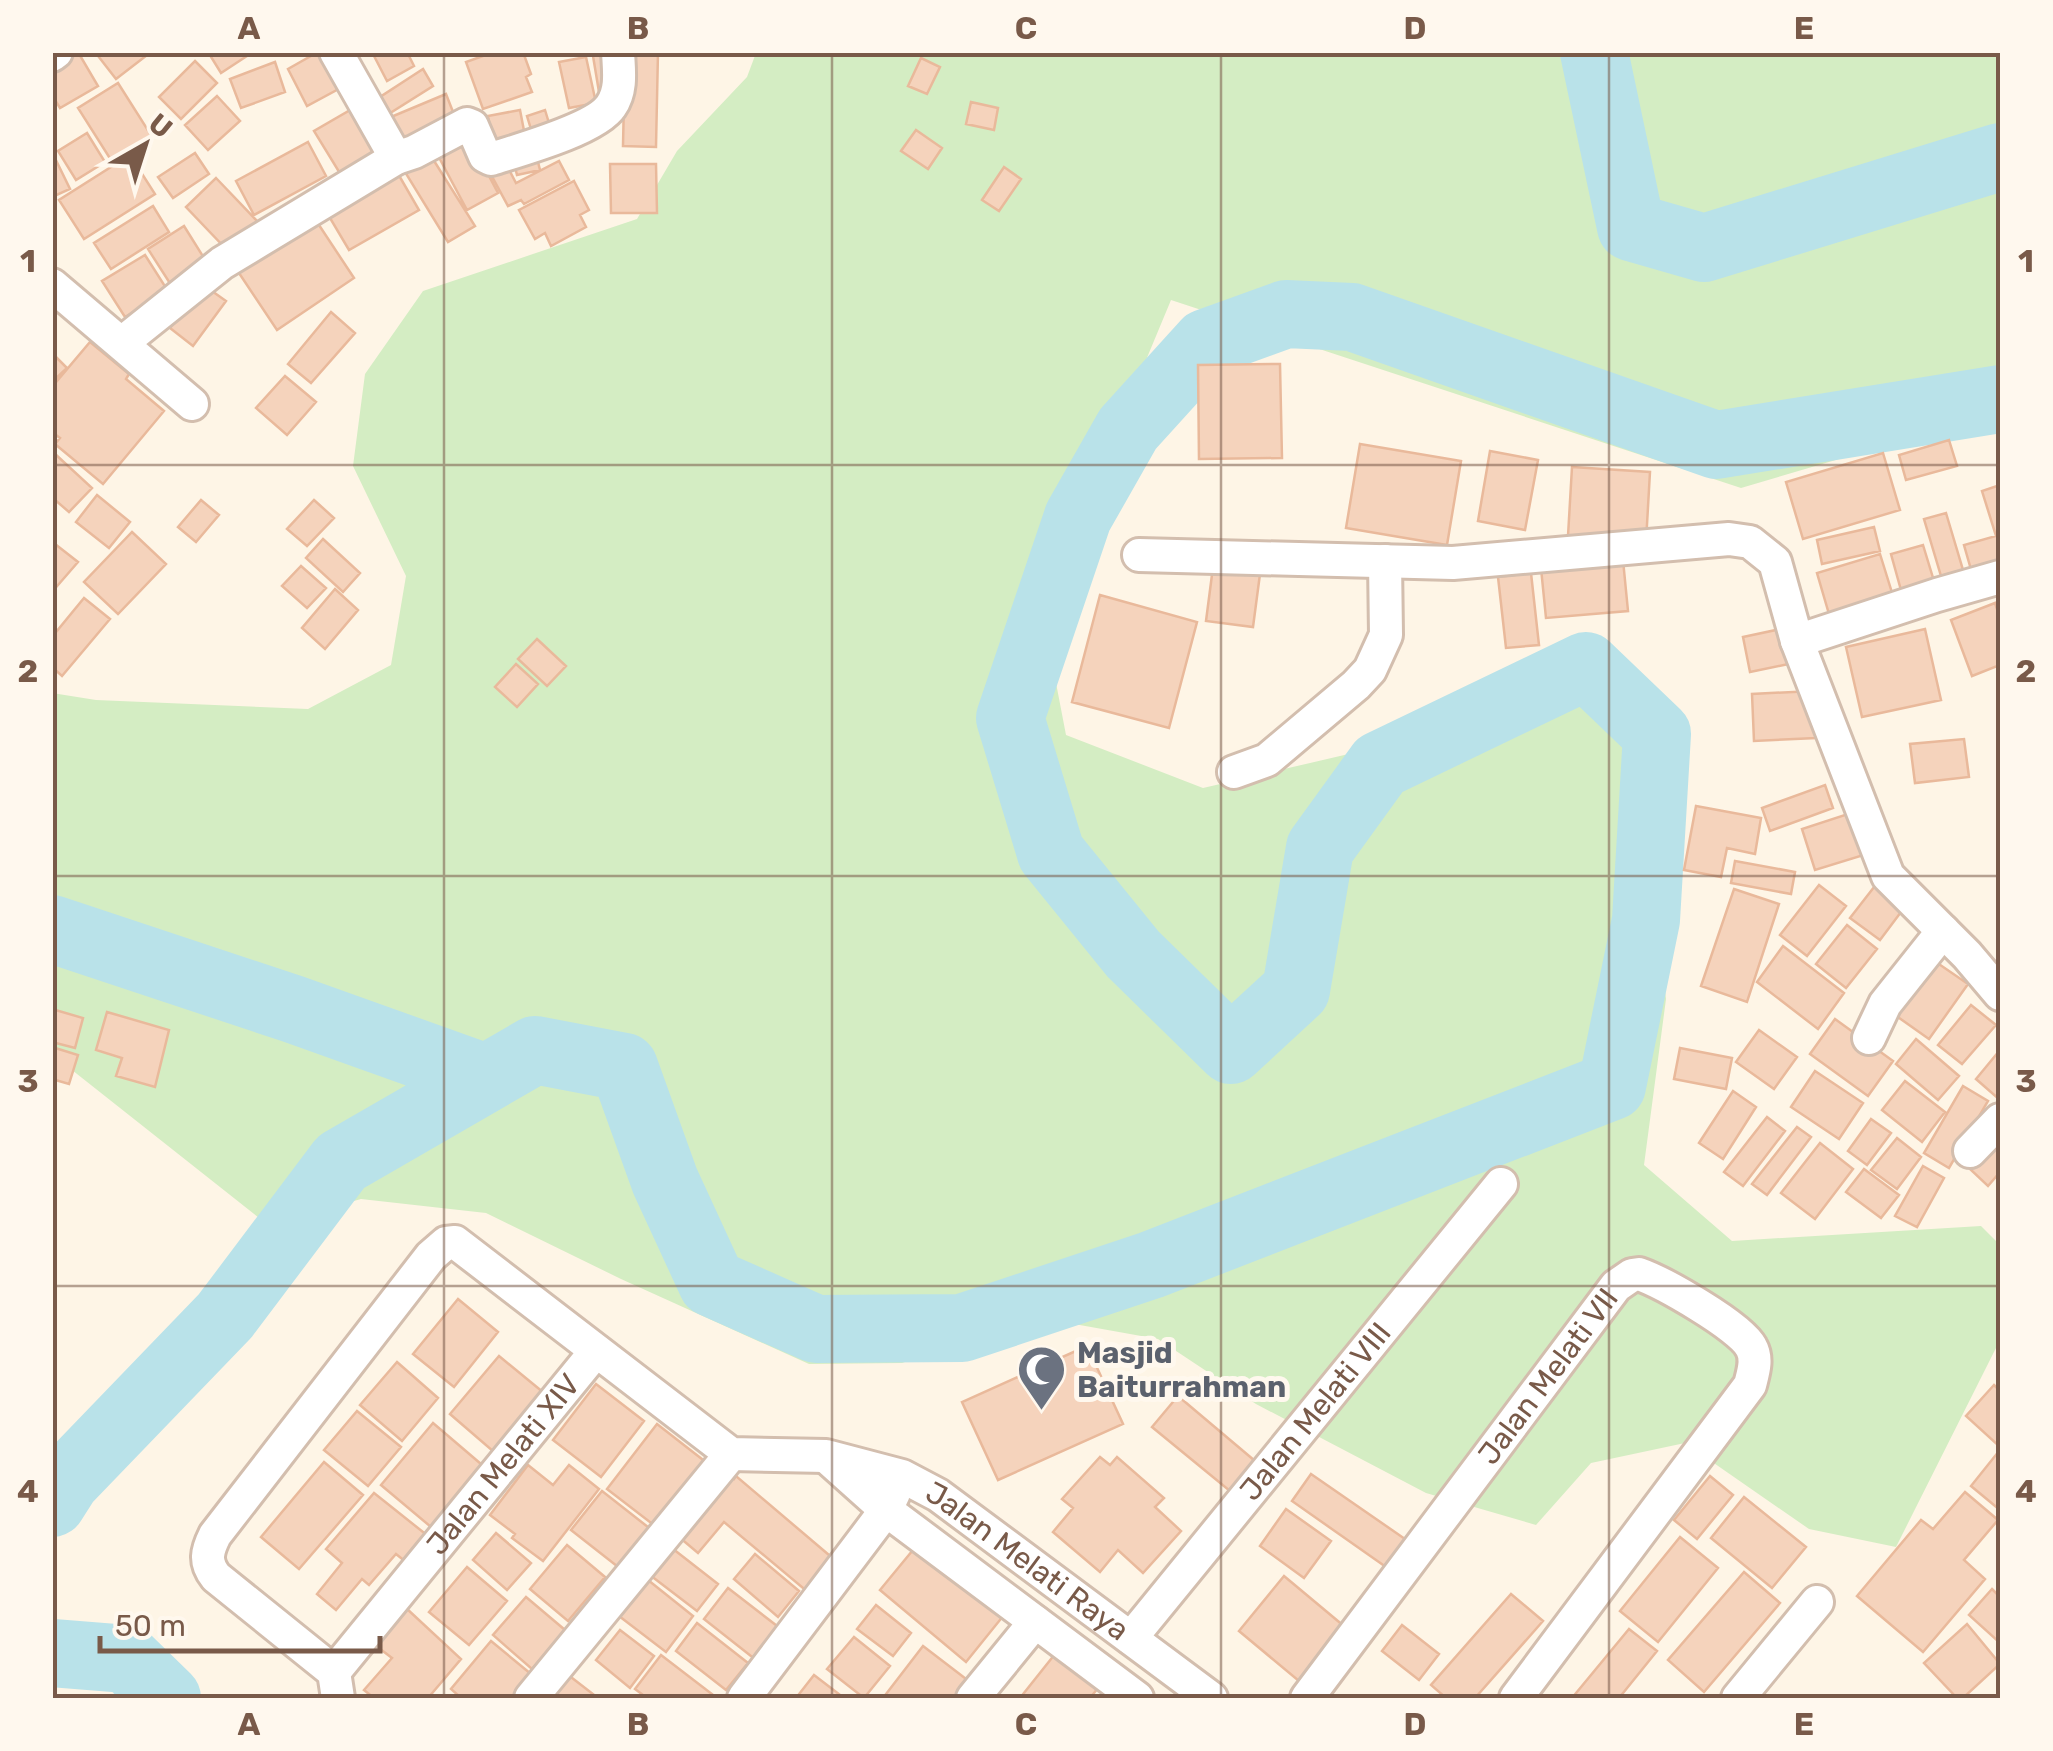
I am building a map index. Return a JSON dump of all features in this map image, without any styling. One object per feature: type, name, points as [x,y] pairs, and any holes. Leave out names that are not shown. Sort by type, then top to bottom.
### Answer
[{"type":"street","points":[[336,52],[396,158]]},
{"type":"street","points":[[122,343],[222,263],[396,158],[467,124],[472,126],[485,156],[491,159],[554,138],[596,118],[613,104],[619,87],[618,52]]},
{"type":"street","points":[[52,285],[192,404]]},
{"type":"street","points":[[1139,555],[1453,563],[1730,539],[1750,542],[1775,562],[1797,641],[1888,876],[2000,994]]},
{"type":"street","points":[[1234,772],[1267,760],[1370,670],[1386,636],[1385,561]]},
{"type":"street","points":[[1797,641],[1937,594],[2000,578]]},
{"type":"street","points":[[1869,1038],[1885,1004],[1943,932]]},
{"type":"street","points":[[1970,1152],[2000,1120]]},
{"type":"street","name":"Jalan Melati VIII","points":[[1131,1638],[1501,1184]]},
{"type":"street","points":[[336,1685],[216,1577],[208,1567],[208,1550],[215,1534],[431,1256],[446,1243],[455,1242],[730,1454],[531,1698]]},
{"type":"street","name":"Jalan Melati VII","points":[[1308,1698],[1616,1286],[1632,1274],[1639,1274],[1691,1300],[1743,1337],[1755,1360],[1750,1385],[1516,1698]]},
{"type":"street","name":"Jalan Melati XIV","points":[[336,1685],[596,1351]]},
{"type":"street","name":"Jalan Melati Raya","points":[[730,1454],[826,1456],[902,1476],[938,1494],[1211,1698]]},
{"type":"street","name":"Jalan Melati Raya","points":[[826,1456],[886,1510],[1137,1698]]},
{"type":"street","points":[[744,1698],[886,1510],[902,1476]]},
{"type":"street","points":[[1738,1698],[1816,1602]]},
{"type":"street","points":[[973,1698],[1035,1622]]},
{"type":"green space","points":[[756,53],[2000,53],[2000,432],[1907,439],[1741,488],[1171,300],[1042,610],[1066,735],[1203,788],[1627,689],[1666,999],[1644,1165],[1732,1241],[1981,1226],[2000,1245],[2000,1340],[1896,1547],[1809,1529],[1685,1443],[1591,1463],[1536,1525],[1426,1493],[1256,1404],[1158,1339],[1035,1317],[902,1363],[809,1364],[486,1213],[361,1199],[268,1225],[53,1055],[52,693],[96,700],[308,709],[391,665],[406,576],[353,466],[365,374],[423,291],[637,219],[677,151],[747,77]]},
{"type":"building","points":[[70,52],[78,52],[98,86],[60,108],[52,95],[52,63]]},
{"type":"building","points":[[95,52],[151,52],[116,79]]},
{"type":"building","points":[[208,52],[253,52],[221,73]]},
{"type":"building","points":[[318,52],[329,52],[346,85],[307,106],[288,69]]},
{"type":"building","points":[[372,52],[407,52],[414,66],[387,81]]},
{"type":"building","points":[[494,52],[523,52],[532,92],[483,109],[466,62]]},
{"type":"building","points":[[625,52],[658,52],[656,147],[623,146]]},
{"type":"building","points":[[605,54],[612,90],[599,92],[593,56]]},
{"type":"building","points":[[586,57],[596,103],[569,108],[559,62]]},
{"type":"building","points":[[921,58],[940,67],[927,94],[908,86]]},
{"type":"building","points":[[195,61],[217,83],[181,119],[159,97]]},
{"type":"building","points":[[275,62],[285,92],[241,108],[230,79]]},
{"type":"building","points":[[423,69],[433,86],[387,115],[377,99]]},
{"type":"building","points":[[118,83],[151,135],[111,160],[78,108]]},
{"type":"building","points":[[446,94],[457,122],[403,145],[391,117]]},
{"type":"building","points":[[217,96],[240,121],[208,150],[185,125]]},
{"type":"building","points":[[971,102],[998,108],[994,130],[966,124]]},
{"type":"building","points":[[352,109],[378,153],[341,175],[314,131]]},
{"type":"building","points":[[520,110],[526,141],[494,147],[488,116]]},
{"type":"building","points":[[545,110],[552,133],[534,139],[527,116]]},
{"type":"building","points":[[916,130],[942,148],[928,169],[901,151]]},
{"type":"building","points":[[465,131],[498,193],[467,210],[434,148]]},
{"type":"building","points":[[87,133],[105,162],[76,180],[58,151]]},
{"type":"building","points":[[308,142],[326,176],[254,215],[236,181]]},
{"type":"building","points":[[535,150],[540,170],[517,175],[512,155]]},
{"type":"building","points":[[52,152],[70,189],[52,197]]},
{"type":"building","points":[[195,153],[209,174],[173,198],[158,177]]},
{"type":"building","points":[[130,155],[155,194],[84,239],[59,200]]},
{"type":"building","points":[[431,156],[475,226],[448,242],[405,172]]},
{"type":"building","points":[[504,160],[516,183],[559,161],[569,180],[524,204],[521,200],[508,206],[488,169]]},
{"type":"building","points":[[610,164],[656,164],[657,213],[611,213]]},
{"type":"building","points":[[1004,167],[1021,179],[999,211],[982,200]]},
{"type":"building","points":[[397,172],[419,210],[349,250],[327,213]]},
{"type":"building","points":[[216,178],[258,222],[228,251],[186,207]]},
{"type":"building","points":[[574,181],[589,210],[580,215],[586,227],[551,246],[545,233],[535,239],[519,210]]},
{"type":"building","points":[[153,206],[169,232],[111,269],[94,243]]},
{"type":"building","points":[[315,219],[354,278],[277,330],[237,270]]},
{"type":"building","points":[[184,226],[209,266],[173,288],[148,249]]},
{"type":"building","points":[[145,255],[168,291],[125,317],[102,281]]},
{"type":"building","points":[[202,284],[226,301],[193,346],[170,328]]},
{"type":"building","points":[[331,312],[355,333],[311,383],[288,364]]},
{"type":"building","points":[[90,342],[129,374],[126,379],[164,411],[103,484],[55,444],[60,438],[52,432],[52,387]]},
{"type":"building","points":[[52,353],[67,368],[52,382]]},
{"type":"building","points":[[1280,364],[1282,458],[1199,459],[1198,365]]},
{"type":"building","points":[[285,376],[316,402],[287,435],[256,408]]},
{"type":"building","points":[[1949,440],[1957,466],[1906,480],[1899,455]]},
{"type":"building","points":[[1360,444],[1461,461],[1447,545],[1346,528]]},
{"type":"building","points":[[1490,451],[1538,460],[1525,530],[1478,521]]},
{"type":"building","points":[[54,453],[92,488],[69,512],[52,500]]},
{"type":"building","points":[[1883,453],[1900,510],[1803,539],[1786,482]]},
{"type":"building","points":[[1572,467],[1650,472],[1646,542],[1568,536]]},
{"type":"building","points":[[2000,485],[2000,565],[1972,573],[1964,545],[1996,536],[1982,491]]},
{"type":"building","points":[[97,495],[130,522],[109,548],[76,522]]},
{"type":"building","points":[[201,500],[219,515],[196,542],[178,527]]},
{"type":"building","points":[[314,500],[334,518],[307,546],[287,529]]},
{"type":"building","points":[[1946,513],[1963,570],[1941,576],[1924,519]]},
{"type":"building","points":[[1874,527],[1880,551],[1822,564],[1817,540]]},
{"type":"building","points":[[132,532],[166,564],[118,614],[84,582]]},
{"type":"building","points":[[323,539],[360,573],[343,592],[306,558]]},
{"type":"building","points":[[55,544],[78,562],[52,592],[52,547]]},
{"type":"building","points":[[1923,545],[1937,591],[1904,601],[1891,554]]},
{"type":"building","points":[[1880,554],[1893,596],[1829,614],[1817,573]]},
{"type":"building","points":[[1623,560],[1628,611],[1546,618],[1541,568]]},
{"type":"building","points":[[301,566],[326,588],[307,608],[282,586]]},
{"type":"building","points":[[1213,567],[1260,574],[1253,627],[1206,621]]},
{"type":"building","points":[[1531,573],[1539,645],[1506,648],[1498,577]]},
{"type":"building","points":[[335,589],[358,610],[325,649],[302,628]]},
{"type":"building","points":[[1100,595],[1197,622],[1169,728],[1072,702]]},
{"type":"building","points":[[84,598],[110,619],[62,676],[52,667],[52,637]]},
{"type":"building","points":[[1995,603],[2000,618],[2000,665],[1972,676],[1951,620]]},
{"type":"building","points":[[1790,627],[1798,662],[1750,672],[1743,637]]},
{"type":"building","points":[[1925,629],[1941,700],[1862,717],[1846,647]]},
{"type":"building","points":[[537,639],[566,666],[547,686],[518,659]]},
{"type":"building","points":[[516,664],[538,684],[517,707],[495,687]]},
{"type":"building","points":[[1813,691],[1816,738],[1754,741],[1752,694]]},
{"type":"building","points":[[1964,739],[1969,777],[1915,783],[1910,744]]},
{"type":"building","points":[[1825,785],[1833,808],[1770,831],[1762,808]]},
{"type":"building","points":[[1696,806],[1761,818],[1755,854],[1727,848],[1721,877],[1684,870]]},
{"type":"building","points":[[1854,812],[1867,854],[1815,870],[1802,829]]},
{"type":"building","points":[[1735,861],[1795,872],[1791,894],[1731,883]]},
{"type":"building","points":[[1878,882],[1907,904],[1880,940],[1850,918]]},
{"type":"building","points":[[1819,885],[1846,906],[1807,956],[1780,935]]},
{"type":"building","points":[[1734,889],[1779,904],[1747,1002],[1701,986]]},
{"type":"building","points":[[1847,925],[1877,949],[1846,988],[1816,964]]},
{"type":"building","points":[[1783,946],[1844,993],[1818,1029],[1757,982]]},
{"type":"building","points":[[1933,960],[1968,984],[1929,1039],[1895,1015]]},
{"type":"building","points":[[1971,1005],[1996,1025],[1962,1064],[1938,1045]]},
{"type":"building","points":[[52,1009],[83,1018],[75,1048],[52,1042]]},
{"type":"building","points":[[107,1012],[169,1030],[155,1087],[116,1076],[122,1058],[96,1050]]},
{"type":"building","points":[[1835,1019],[1893,1061],[1868,1096],[1810,1054]]},
{"type":"building","points":[[1759,1030],[1797,1057],[1774,1089],[1736,1062]]},
{"type":"building","points":[[1916,1039],[1959,1076],[1938,1100],[1896,1064]]},
{"type":"building","points":[[52,1047],[78,1055],[69,1084],[52,1079]]},
{"type":"building","points":[[1680,1048],[1732,1058],[1726,1089],[1674,1079]]},
{"type":"building","points":[[2000,1050],[2000,1100],[1976,1079]]},
{"type":"building","points":[[1815,1071],[1863,1103],[1839,1139],[1791,1107]]},
{"type":"building","points":[[1905,1081],[1945,1112],[1922,1142],[1882,1110]]},
{"type":"building","points":[[1963,1086],[1988,1101],[1949,1168],[1924,1153]]},
{"type":"building","points":[[1733,1091],[1756,1107],[1723,1159],[1699,1143]]},
{"type":"building","points":[[1767,1117],[1785,1131],[1743,1186],[1724,1172]]},
{"type":"building","points":[[1871,1119],[1891,1133],[1867,1165],[1848,1151]]},
{"type":"building","points":[[1797,1127],[1811,1137],[1767,1195],[1752,1184]]},
{"type":"building","points":[[2000,1137],[2000,1172],[1988,1186],[1971,1170]]},
{"type":"building","points":[[1897,1138],[1921,1157],[1897,1189],[1871,1170]]},
{"type":"building","points":[[1820,1143],[1853,1169],[1815,1219],[1781,1193]]},
{"type":"building","points":[[1923,1166],[1944,1178],[1917,1227],[1895,1216]]},
{"type":"building","points":[[1864,1169],[1899,1195],[1881,1218],[1846,1192]]},
{"type":"building","points":[[458,1299],[498,1332],[454,1387],[413,1354]]},
{"type":"building","name":"Masjid Baiturrahman","points":[[1087,1346],[1123,1424],[998,1480],[962,1402]]},
{"type":"building","points":[[499,1356],[544,1393],[494,1452],[450,1414]]},
{"type":"building","points":[[397,1362],[438,1398],[402,1441],[360,1405]]},
{"type":"building","points":[[596,1384],[644,1421],[601,1477],[553,1440]]},
{"type":"building","points":[[1994,1385],[2000,1391],[2000,1447],[1966,1416]]},
{"type":"building","points":[[1178,1396],[1255,1461],[1230,1491],[1152,1427]]},
{"type":"building","points":[[357,1411],[401,1447],[368,1486],[324,1450]]},
{"type":"building","points":[[433,1423],[488,1470],[437,1532],[381,1485]]},
{"type":"building","points":[[657,1424],[707,1463],[659,1529],[607,1489]]},
{"type":"building","points":[[2000,1452],[2000,1510],[1971,1486]]},
{"type":"building","points":[[1100,1457],[1110,1465],[1117,1457],[1164,1498],[1155,1507],[1181,1531],[1143,1573],[1118,1550],[1100,1572],[1053,1532],[1073,1508],[1062,1499]]},
{"type":"building","points":[[324,1462],[363,1495],[299,1569],[261,1537]]},
{"type":"building","points":[[528,1465],[553,1485],[569,1465],[599,1489],[543,1561],[490,1515]]},
{"type":"building","points":[[723,1471],[734,1479],[736,1476],[836,1561],[809,1593],[724,1522],[698,1553],[672,1531]]},
{"type":"building","points":[[1311,1474],[1405,1539],[1386,1567],[1292,1501]]},
{"type":"building","points":[[1710,1476],[1733,1495],[1697,1539],[1674,1520]]},
{"type":"building","points":[[602,1491],[653,1531],[622,1570],[571,1530]]},
{"type":"building","points":[[1965,1492],[1998,1520],[1964,1560],[1985,1579],[1923,1652],[1857,1596],[1921,1520],[1933,1529]]},
{"type":"building","points":[[374,1493],[428,1536],[406,1562],[396,1554],[369,1585],[362,1579],[336,1610],[317,1594],[342,1563],[326,1549]]},
{"type":"building","points":[[1744,1497],[1806,1547],[1772,1588],[1711,1538]]},
{"type":"building","points":[[1286,1509],[1331,1541],[1304,1578],[1260,1546]]},
{"type":"building","points":[[496,1533],[531,1563],[507,1590],[473,1560]]},
{"type":"building","points":[[1680,1537],[1718,1568],[1658,1642],[1620,1611]]},
{"type":"building","points":[[922,1539],[1008,1610],[966,1662],[880,1590]]},
{"type":"building","points":[[567,1545],[605,1577],[568,1621],[530,1589]]},
{"type":"building","points":[[668,1545],[718,1584],[697,1611],[646,1572]]},
{"type":"building","points":[[755,1554],[799,1591],[778,1617],[734,1579]]},
{"type":"building","points":[[467,1567],[507,1601],[469,1645],[429,1612]]},
{"type":"building","points":[[1744,1572],[1780,1603],[1704,1692],[1668,1660]]},
{"type":"building","points":[[1284,1576],[1345,1627],[1299,1681],[1239,1631]]},
{"type":"building","points":[[648,1580],[693,1616],[666,1652],[619,1616]]},
{"type":"building","points":[[728,1588],[781,1629],[756,1660],[704,1619]]},
{"type":"building","points":[[1992,1589],[2000,1597],[2000,1643],[1969,1615]]},
{"type":"building","points":[[1511,1594],[1543,1621],[1475,1698],[1446,1698],[1431,1685]]},
{"type":"building","points":[[526,1597],[565,1630],[532,1669],[493,1635]]},
{"type":"building","points":[[876,1605],[911,1633],[893,1656],[857,1629]]},
{"type":"building","points":[[406,1608],[461,1659],[428,1698],[374,1698],[364,1690],[392,1658],[375,1645]]},
{"type":"building","points":[[697,1623],[748,1663],[726,1690],[676,1651]]},
{"type":"building","points":[[1967,1624],[2000,1664],[1963,1698],[1957,1698],[1924,1663]]},
{"type":"building","points":[[1402,1625],[1439,1654],[1419,1680],[1382,1651]]},
{"type":"building","points":[[1629,1629],[1657,1651],[1619,1698],[1572,1698]]},
{"type":"building","points":[[620,1630],[654,1656],[630,1688],[596,1660]]},
{"type":"building","points":[[854,1637],[890,1666],[864,1698],[827,1669]]},
{"type":"building","points":[[491,1641],[537,1679],[520,1698],[461,1698],[451,1689]]},
{"type":"building","points":[[923,1646],[970,1682],[958,1698],[883,1698]]},
{"type":"building","points":[[1059,1649],[1102,1683],[1090,1698],[1020,1698]]},
{"type":"building","points":[[661,1655],[717,1698],[647,1698],[635,1689]]},
{"type":"building","points":[[567,1674],[598,1698],[547,1698]]},
{"type":"building","points":[[814,1675],[844,1698],[796,1698]]},
{"type":"waterway","points":[[1594,52],[1631,227],[1704,248],[2000,157]]},
{"type":"waterway","points":[[52,1503],[66,1481],[225,1316],[341,1162],[535,1050],[624,1067],[665,1181],[712,1283],[816,1329],[962,1328],[1151,1265],[1612,1086],[1646,920],[1657,734],[1586,666],[1380,765],[1320,848],[1296,990],[1231,1050],[1133,954],[1051,853],[1010,718],[1078,517],[1128,429],[1206,343],[1286,314],[1352,317],[1716,445],[2000,399]]},
{"type":"waterway","points":[[52,929],[486,1078]]},
{"type":"waterway","points":[[52,1653],[127,1659],[167,1698]]},
{"type":"place","name":"Masjid Baiturrahman","points":[[1042,1412]]}]
